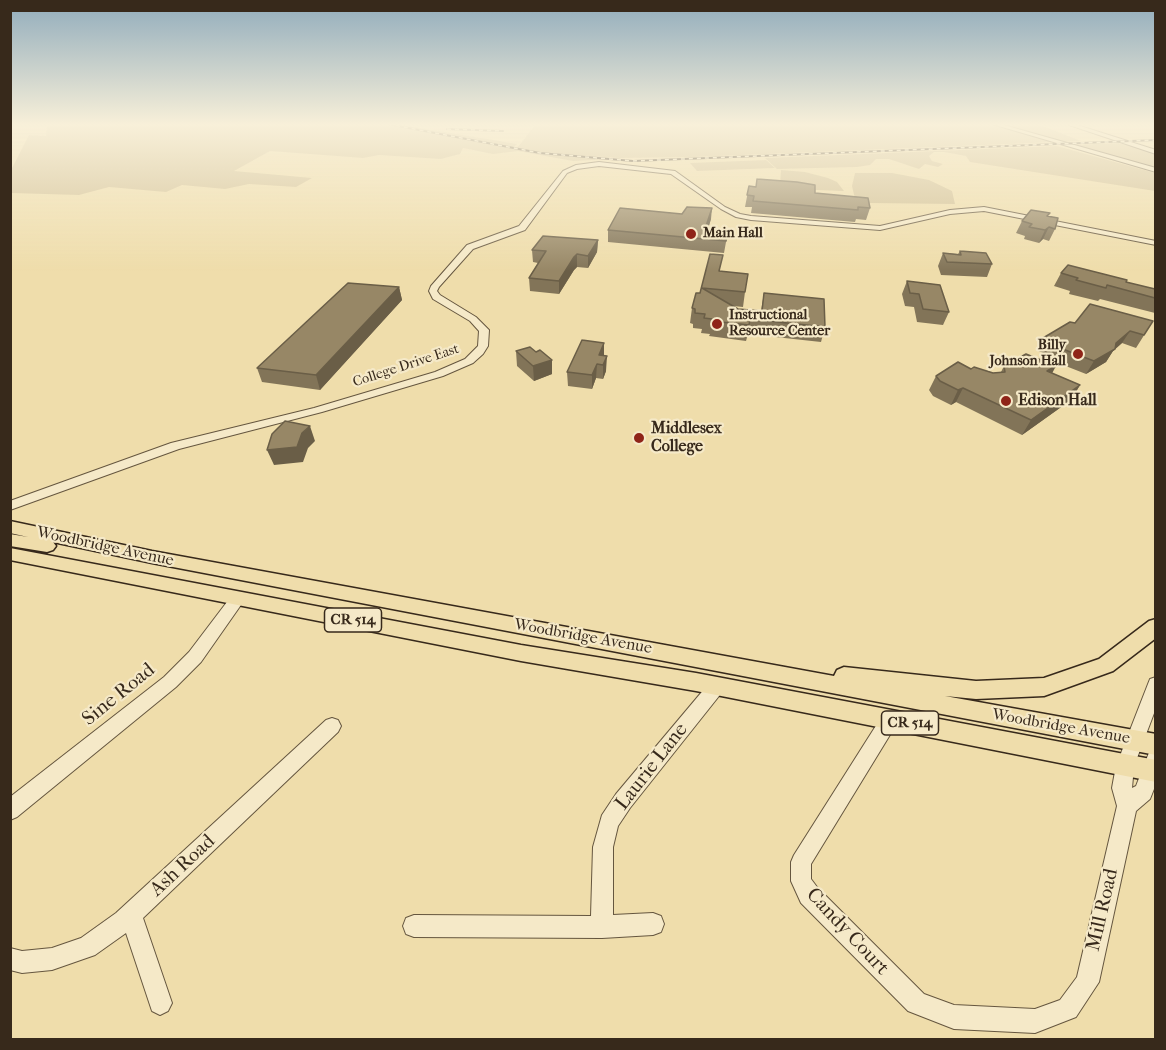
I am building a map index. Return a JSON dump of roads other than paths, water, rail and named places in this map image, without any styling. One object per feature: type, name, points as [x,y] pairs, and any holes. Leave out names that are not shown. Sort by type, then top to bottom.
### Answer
[{"type":"main road","name":"Woodbridge Avenue","points":[[10,527],[152,557],[729,664],[1090,734],[1145,742]]},
{"type":"main road","points":[[10,540],[92,554],[152,557]]},
{"type":"main road","name":"Woodbridge Avenue","points":[[10,554],[520,653],[717,686],[1125,766],[1154,766]]},
{"type":"main road","points":[[729,664],[976,690],[1044,687],[1106,665],[1155,627]]},
{"type":"street","name":"College Drive East","points":[[10,506],[175,446],[220,436],[439,374],[475,357],[485,342],[484,330],[472,319],[436,297],[433,291],[435,286],[470,247],[522,228],[564,173]]},
{"type":"street","name":"College Drive East","points":[[674,173],[723,208],[738,216],[751,218],[880,228],[950,212],[984,208],[1155,243]]},
{"type":"street","points":[[10,517],[102,478],[220,436]]},
{"type":"street","name":"Sine Road","points":[[10,810],[170,682],[195,657],[238,597]]},
{"type":"street","name":"Mill Road","points":[[1068,1009],[1087,982],[1127,806],[1122,788],[1125,766],[1145,742],[1155,684]]},
{"type":"street","name":"Laurie Lane","points":[[602,927],[603,847],[609,822],[623,801],[717,686]]},
{"type":"street","name":"Candy Court","points":[[890,719],[801,862],[801,881],[809,895],[916,1003],[954,1017],[1035,1021],[1068,1009]]},
{"type":"street","name":"Ash Road","points":[[10,959],[22,962],[52,959],[87,947],[131,915],[332,726]]},
{"type":"street","name":"Mill Road","points":[[1127,806],[1143,792],[1154,766]]},
{"type":"street","points":[[131,915],[160,1003]]},
{"type":"street","points":[[414,926],[602,927],[653,924]]},
{"type":"place","name":"Main Hall","points":[[691,234]]},
{"type":"place","name":"Instructional Resource Center","points":[[717,324]]},
{"type":"place","name":"Billy Johnson Hall","points":[[1078,354]]},
{"type":"place","name":"Edison Hall","points":[[1006,401]]},
{"type":"place","name":"Middlesex College","points":[[639,438]]}]
